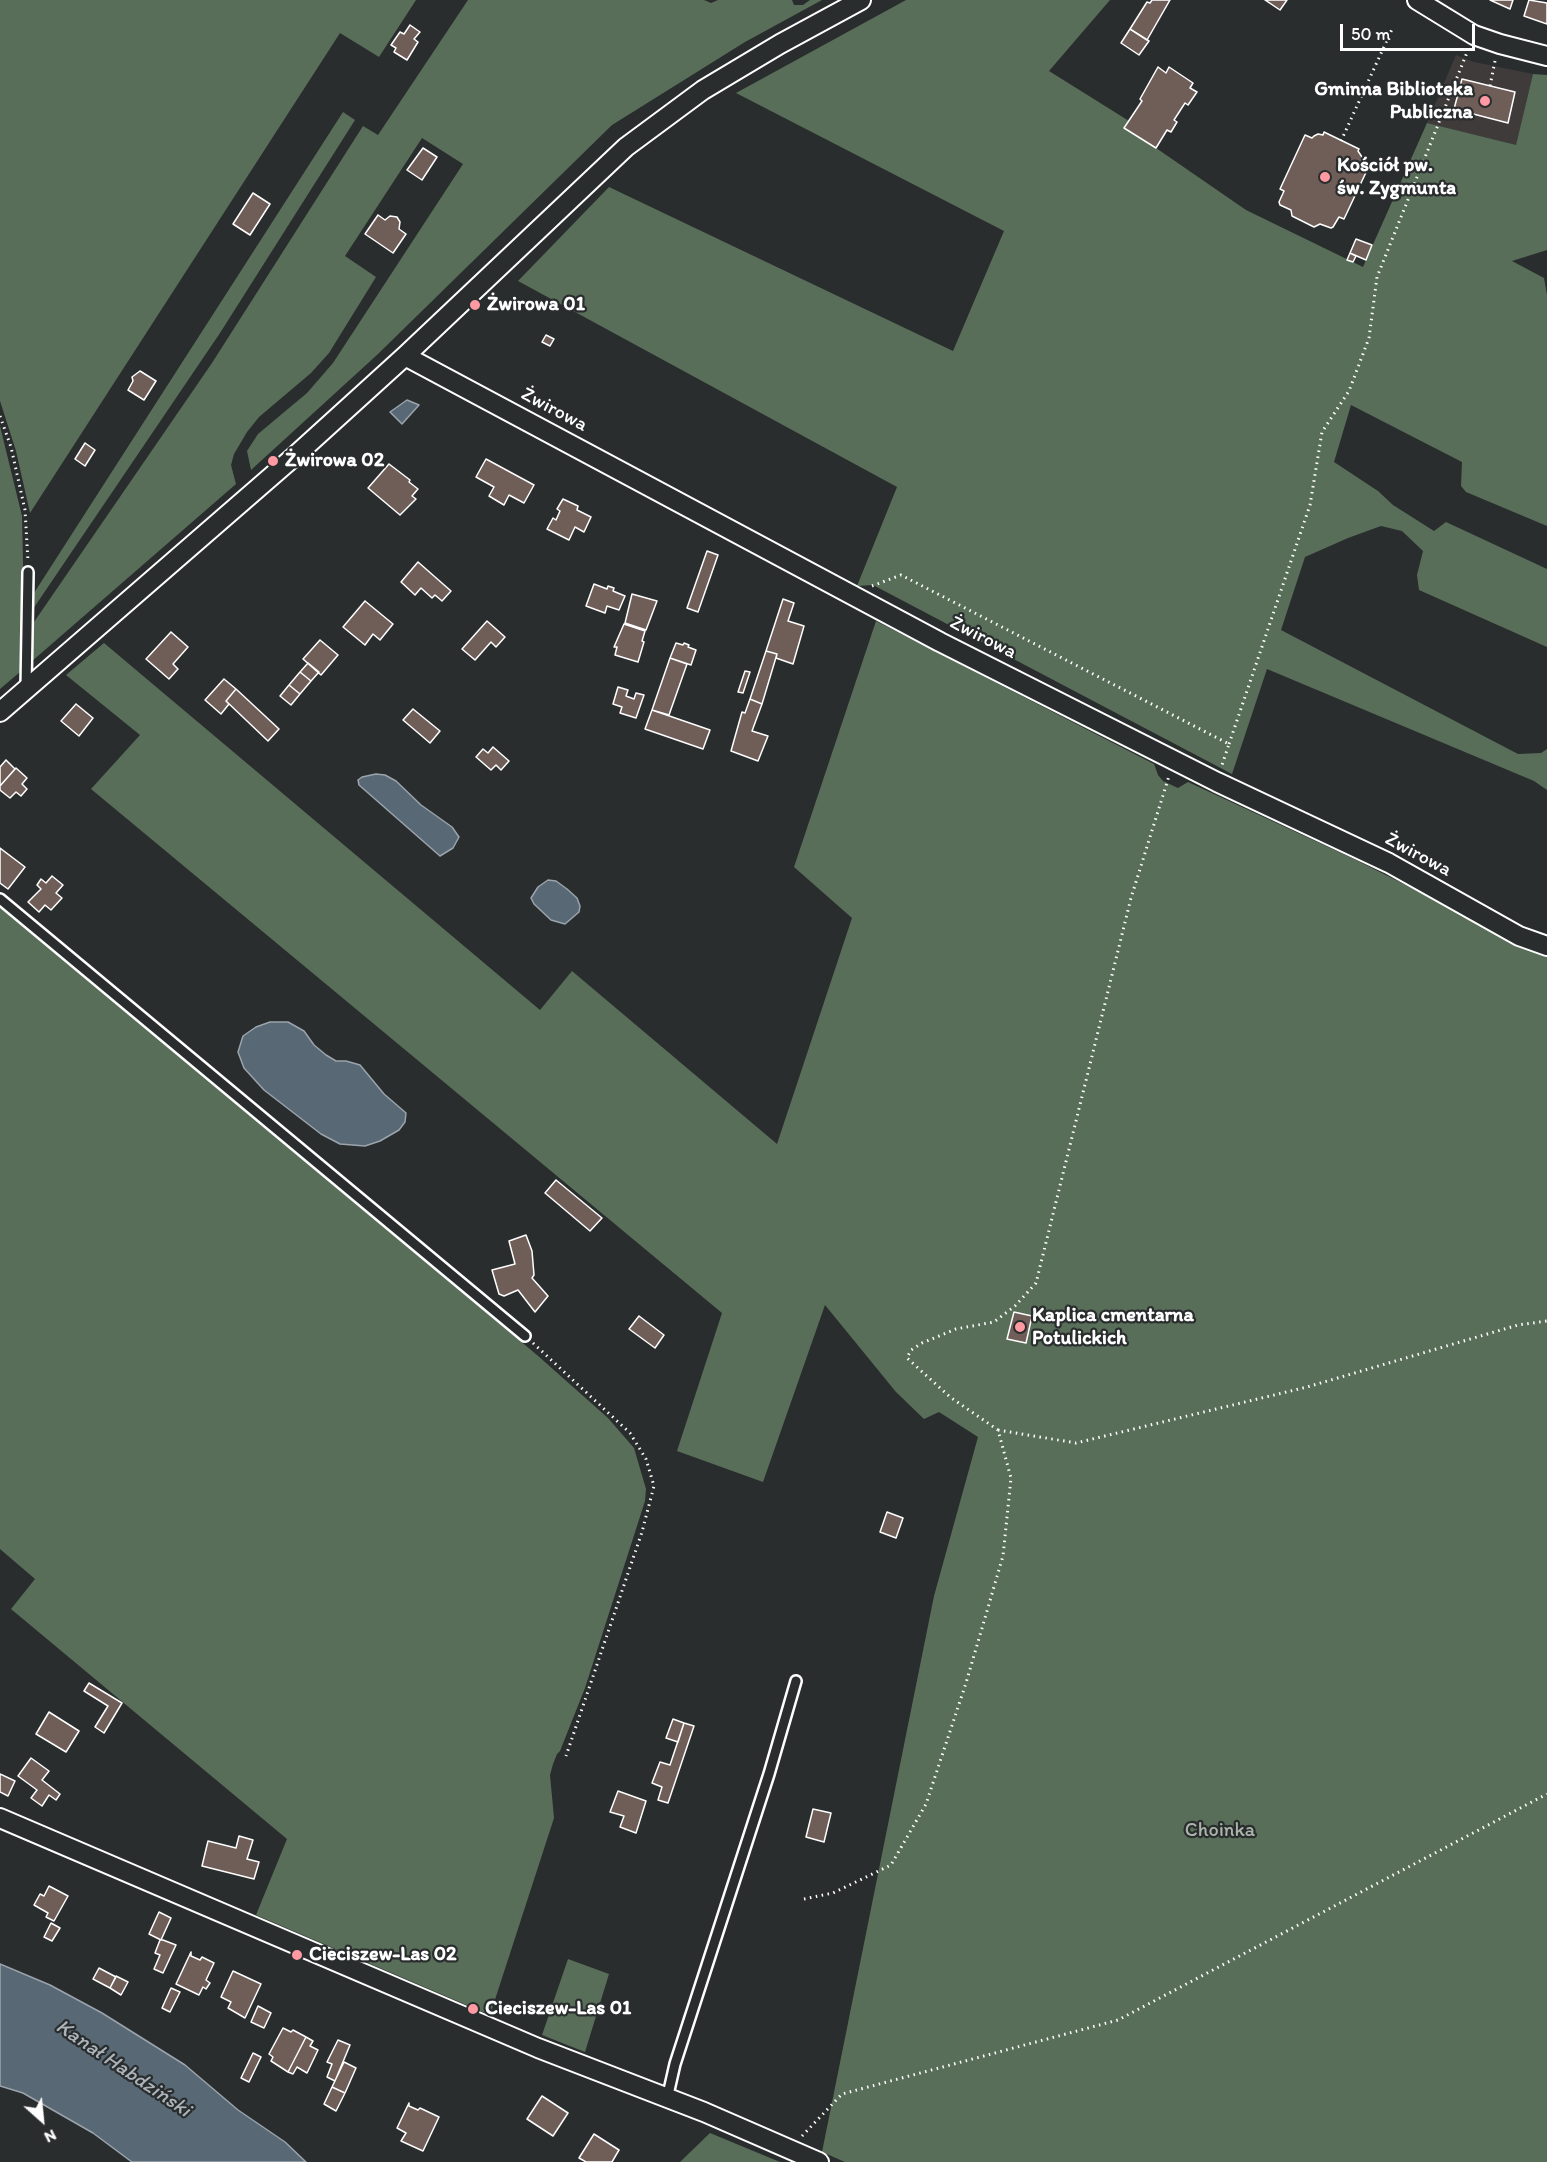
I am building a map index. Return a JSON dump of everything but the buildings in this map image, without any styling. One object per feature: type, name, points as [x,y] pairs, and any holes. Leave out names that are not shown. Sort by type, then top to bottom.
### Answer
[{"type":"street","points":[[0,712],[296,455],[405,356],[626,147],[703,90],[780,44],[861,0]]},
{"type":"street","points":[[1416,0],[1474,35],[1547,57]]},
{"type":"street","name":"Żwirowa","points":[[405,356],[940,642],[1216,782],[1389,863],[1519,936],[1547,946]]},
{"type":"street","points":[[0,1818],[538,2048],[667,2098],[819,2162]]},
{"type":"lane","points":[[26,690],[28,572]]},
{"type":"lane","points":[[0,899],[525,1336]]},
{"type":"lane","points":[[667,2098],[675,2064],[769,1774],[796,1681]]},
{"type":"path","points":[[1341,141],[1394,27]]},
{"type":"path","points":[[1216,782],[1310,506],[1322,432],[1349,391],[1369,338],[1377,277],[1474,35]]},
{"type":"path","points":[[0,416],[25,510],[28,572]]},
{"type":"path","points":[[850,594],[901,575],[1229,744]]},
{"type":"path","points":[[1174,760],[1131,898],[1036,1283],[1016,1306],[994,1322],[956,1329],[922,1343],[911,1350],[907,1358],[950,1397],[998,1430],[1076,1443],[1307,1387],[1518,1325],[1547,1322]]},
{"type":"path","points":[[525,1336],[630,1433],[646,1459],[654,1486],[642,1532],[566,1756]]},
{"type":"path","points":[[804,1899],[833,1893],[891,1865],[926,1804],[966,1683],[1003,1556],[1011,1478],[998,1430]]},
{"type":"path","points":[[789,2149],[842,2094],[1118,2020],[1547,1794]]},
{"type":"shaded area","points":[[1456,55],[1474,62],[1533,74],[1516,146],[1427,123]]},
{"type":"green space","points":[[0,0],[416,0],[379,57],[340,33],[30,513],[16,451],[0,401]]},
{"type":"green space","points":[[468,0],[704,0],[711,3],[718,0],[792,0],[794,5],[803,5],[810,0],[822,0],[745,42],[612,125],[378,354],[251,470],[247,451],[258,434],[307,393],[333,363],[463,164],[422,138],[345,256],[376,277],[329,353],[311,373],[259,417],[247,432],[234,454],[231,465],[236,484],[31,662],[34,622],[212,363],[363,126],[378,135]]},
{"type":"green space","points":[[906,0],[1110,0],[1049,71],[1129,121],[1156,148],[1246,210],[1363,267],[1427,123],[1516,145],[1533,74],[1547,75],[1547,250],[1512,261],[1544,278],[1547,295],[1547,526],[1466,492],[1461,486],[1462,462],[1351,405],[1334,462],[1378,491],[1393,505],[1434,531],[1446,522],[1547,569],[1547,647],[1419,590],[1417,575],[1423,551],[1402,531],[1381,526],[1305,557],[1281,630],[1518,754],[1541,753],[1547,749],[1547,790],[1534,781],[1267,669],[1232,774],[873,585],[857,586],[897,487],[518,281],[609,187],[953,351],[1004,231],[736,93]]},
{"type":"green space","points":[[343,112],[355,120],[220,333],[33,609],[34,593]]},
{"type":"green space","points":[[0,426],[22,516],[24,606],[20,672],[0,689]]},
{"type":"green space","name":"Choinka","points":[[876,621],[1154,764],[1163,781],[1178,788],[1188,782],[1354,859],[1547,956],[1547,2162],[845,2162],[822,2152],[934,1596],[978,1437],[939,1412],[924,1419],[896,1392],[825,1305],[763,1482],[677,1451],[722,1313],[91,789],[140,735],[66,675],[104,643],[540,1010],[572,971],[777,1144],[852,918],[794,867]]},
{"type":"green space","points":[[0,906],[537,1355],[608,1418],[634,1448],[646,1489],[645,1501],[585,1688],[553,1764],[550,1775],[554,1818],[490,2015],[256,1915],[287,1839],[11,1609],[35,1579],[0,1549]]},
{"type":"green space","points":[[568,1959],[609,1974],[585,2052],[542,2035]]},
{"type":"green space","points":[[710,2133],[780,2162],[680,2162]]},
{"type":"water","points":[[407,400],[419,405],[402,424],[390,412]]},
{"type":"water","points":[[385,775],[396,781],[421,805],[452,827],[459,837],[453,848],[440,856],[359,785],[358,780],[362,777]]},
{"type":"water","points":[[548,880],[556,881],[577,898],[580,906],[579,912],[565,924],[551,920],[534,904],[531,898],[538,887]]},
{"type":"water","points":[[270,1022],[288,1022],[304,1031],[314,1045],[336,1061],[360,1065],[384,1094],[406,1113],[405,1122],[399,1130],[380,1141],[365,1146],[340,1144],[321,1134],[264,1090],[244,1068],[238,1052],[243,1036],[256,1027]]},
{"type":"water","name":"Kanał Habdziński","points":[[0,1964],[50,1985],[102,2013],[185,2065],[238,2110],[285,2142],[306,2162],[132,2162],[93,2133],[23,2093],[0,2086]]},
{"type":"place","name":"Gminna Biblioteka Publiczna","points":[[1485,101]]},
{"type":"place","name":"Kościół pw. św. Zygmunta","points":[[1325,177]]},
{"type":"place","name":"Żwirowa 01","points":[[475,305]]},
{"type":"place","name":"Żwirowa 02","points":[[273,461]]},
{"type":"place","name":"Kaplica cmentarna Potulickich","points":[[1020,1327]]},
{"type":"place","name":"Cieciszew-Las 02","points":[[297,1955]]},
{"type":"place","name":"Cieciszew-Las 01","points":[[473,2009]]}]
